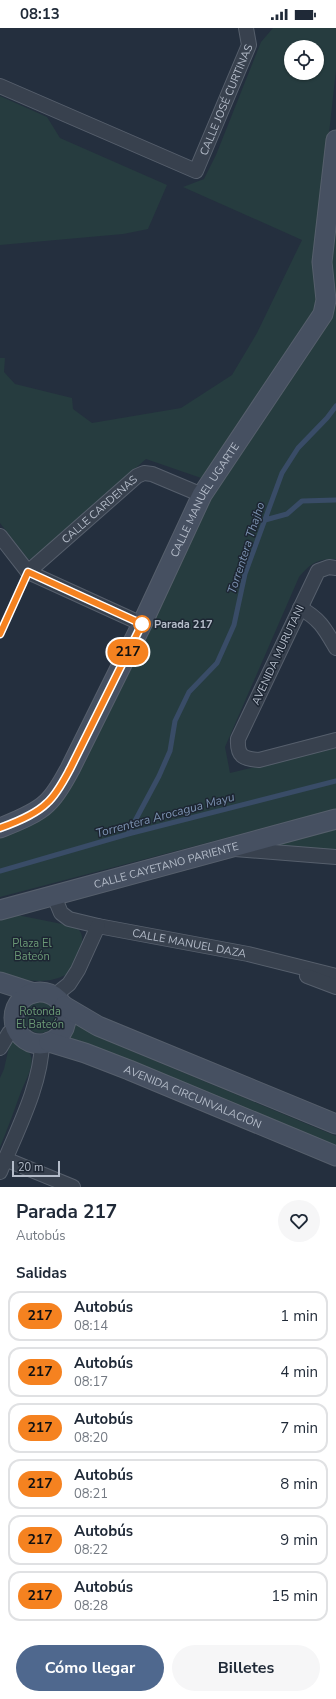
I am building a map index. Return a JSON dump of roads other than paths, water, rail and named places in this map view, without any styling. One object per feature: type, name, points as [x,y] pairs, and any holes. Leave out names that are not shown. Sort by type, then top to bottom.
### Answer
[{"type":"street","name":"CALLE JOSÉ CURTINAS","points":[[0,86],[196,171],[249,45],[246,28]]},
{"type":"street","name":"CALLE MANUEL UGARTE","points":[[0,828],[20,820],[47,804],[60,785],[70,769],[142,624],[202,495],[323,314],[326,300],[322,262],[336,140]]},
{"type":"street","name":"CALLE CARDENAS","points":[[28,572],[137,476],[144,473],[152,474],[202,495]]},
{"type":"street","points":[[0,536],[28,572],[142,624]]},
{"type":"street","name":"AVENIDA MURUTANI","points":[[336,568],[329,567],[318,571],[238,739],[238,748],[242,756],[250,760],[259,760],[336,740]]},
{"type":"street","points":[[300,608],[312,614],[323,624],[336,648]]},
{"type":"street","points":[[227,849],[336,819]]},
{"type":"street","name":"CALLE CAYETANO PARIENTE","points":[[0,910],[227,849],[336,857]]},
{"type":"street","name":"CALLE MANUEL DAZA","points":[[54,896],[61,913],[69,919],[98,926],[248,954],[336,976]]},
{"type":"street","points":[[59,1001],[72,980],[98,926]]},
{"type":"street","points":[[248,954],[336,987]]},
{"type":"street","points":[[0,982],[34,993]]},
{"type":"street","points":[[0,1048],[9,1033],[11,1022],[20,1002],[26,996],[44,992],[111,1032],[336,1124]]},
{"type":"street","points":[[11,1022],[27,1039],[46,1042],[57,1037],[63,1030],[66,1020],[59,1001]]},
{"type":"street","points":[[46,1042],[39,1070],[3,1165],[73,1187]]},
{"type":"street","name":"AVENIDA CIRCUNVALACIÓN","points":[[46,1042],[85,1053],[129,1070],[336,1156]]},
{"type":"waterway","name":"Torrentera Thajho","points":[[128,834],[159,776],[170,751],[175,721],[189,692],[217,663],[234,625],[245,574],[282,473],[298,448],[327,418],[336,406]]},
{"type":"waterway","points":[[265,520],[287,514],[302,501],[336,500]]},
{"type":"waterway","name":"Torrentera Arocagua Mayu","points":[[0,871],[128,834],[336,781]]},
{"type":"place","name":"Parada 217","points":[[142,624]]},
{"type":"park label","name":"Plaza El Bateón","points":[[32,949]]},
{"type":"park label","name":"Rotonda El Bateón","points":[[40,1017]]}]
